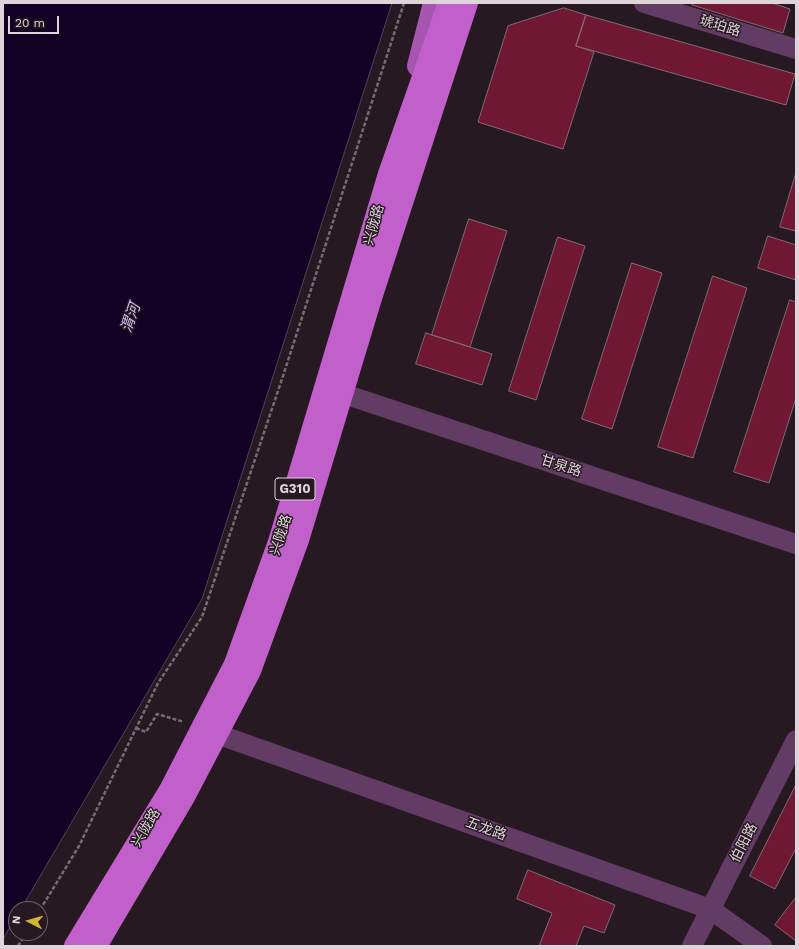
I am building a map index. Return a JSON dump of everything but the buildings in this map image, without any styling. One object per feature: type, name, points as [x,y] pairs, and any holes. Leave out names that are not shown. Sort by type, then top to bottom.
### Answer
[{"type":"highway","name":"兴陇路","points":[[75,946],[170,790],[250,671],[298,540],[389,174],[449,3]]},
{"type":"highway","name":"兴陇路","points":[[334,391],[371,298],[467,3]]},
{"type":"highway","name":"兴陇路","points":[[96,946],[184,797],[210,730]]},
{"type":"main road","points":[[389,174],[434,3]]},
{"type":"street","name":"琥珀路","points":[[644,3],[796,49]]},
{"type":"street","name":"甘泉路","points":[[334,391],[796,544]]},
{"type":"street","name":"五龙路","points":[[210,730],[710,909],[762,946]]},
{"type":"street","name":"伯阳路","points":[[692,946],[796,740]]},
{"type":"path","points":[[45,901],[79,846],[158,683],[202,617],[280,384],[404,3]]},
{"type":"path","points":[[136,728],[146,732],[157,714],[210,730]]},
{"type":"water","name":"渭河","points":[[3,3],[392,3],[202,599],[26,901],[8,901],[8,931],[3,939]]}]
